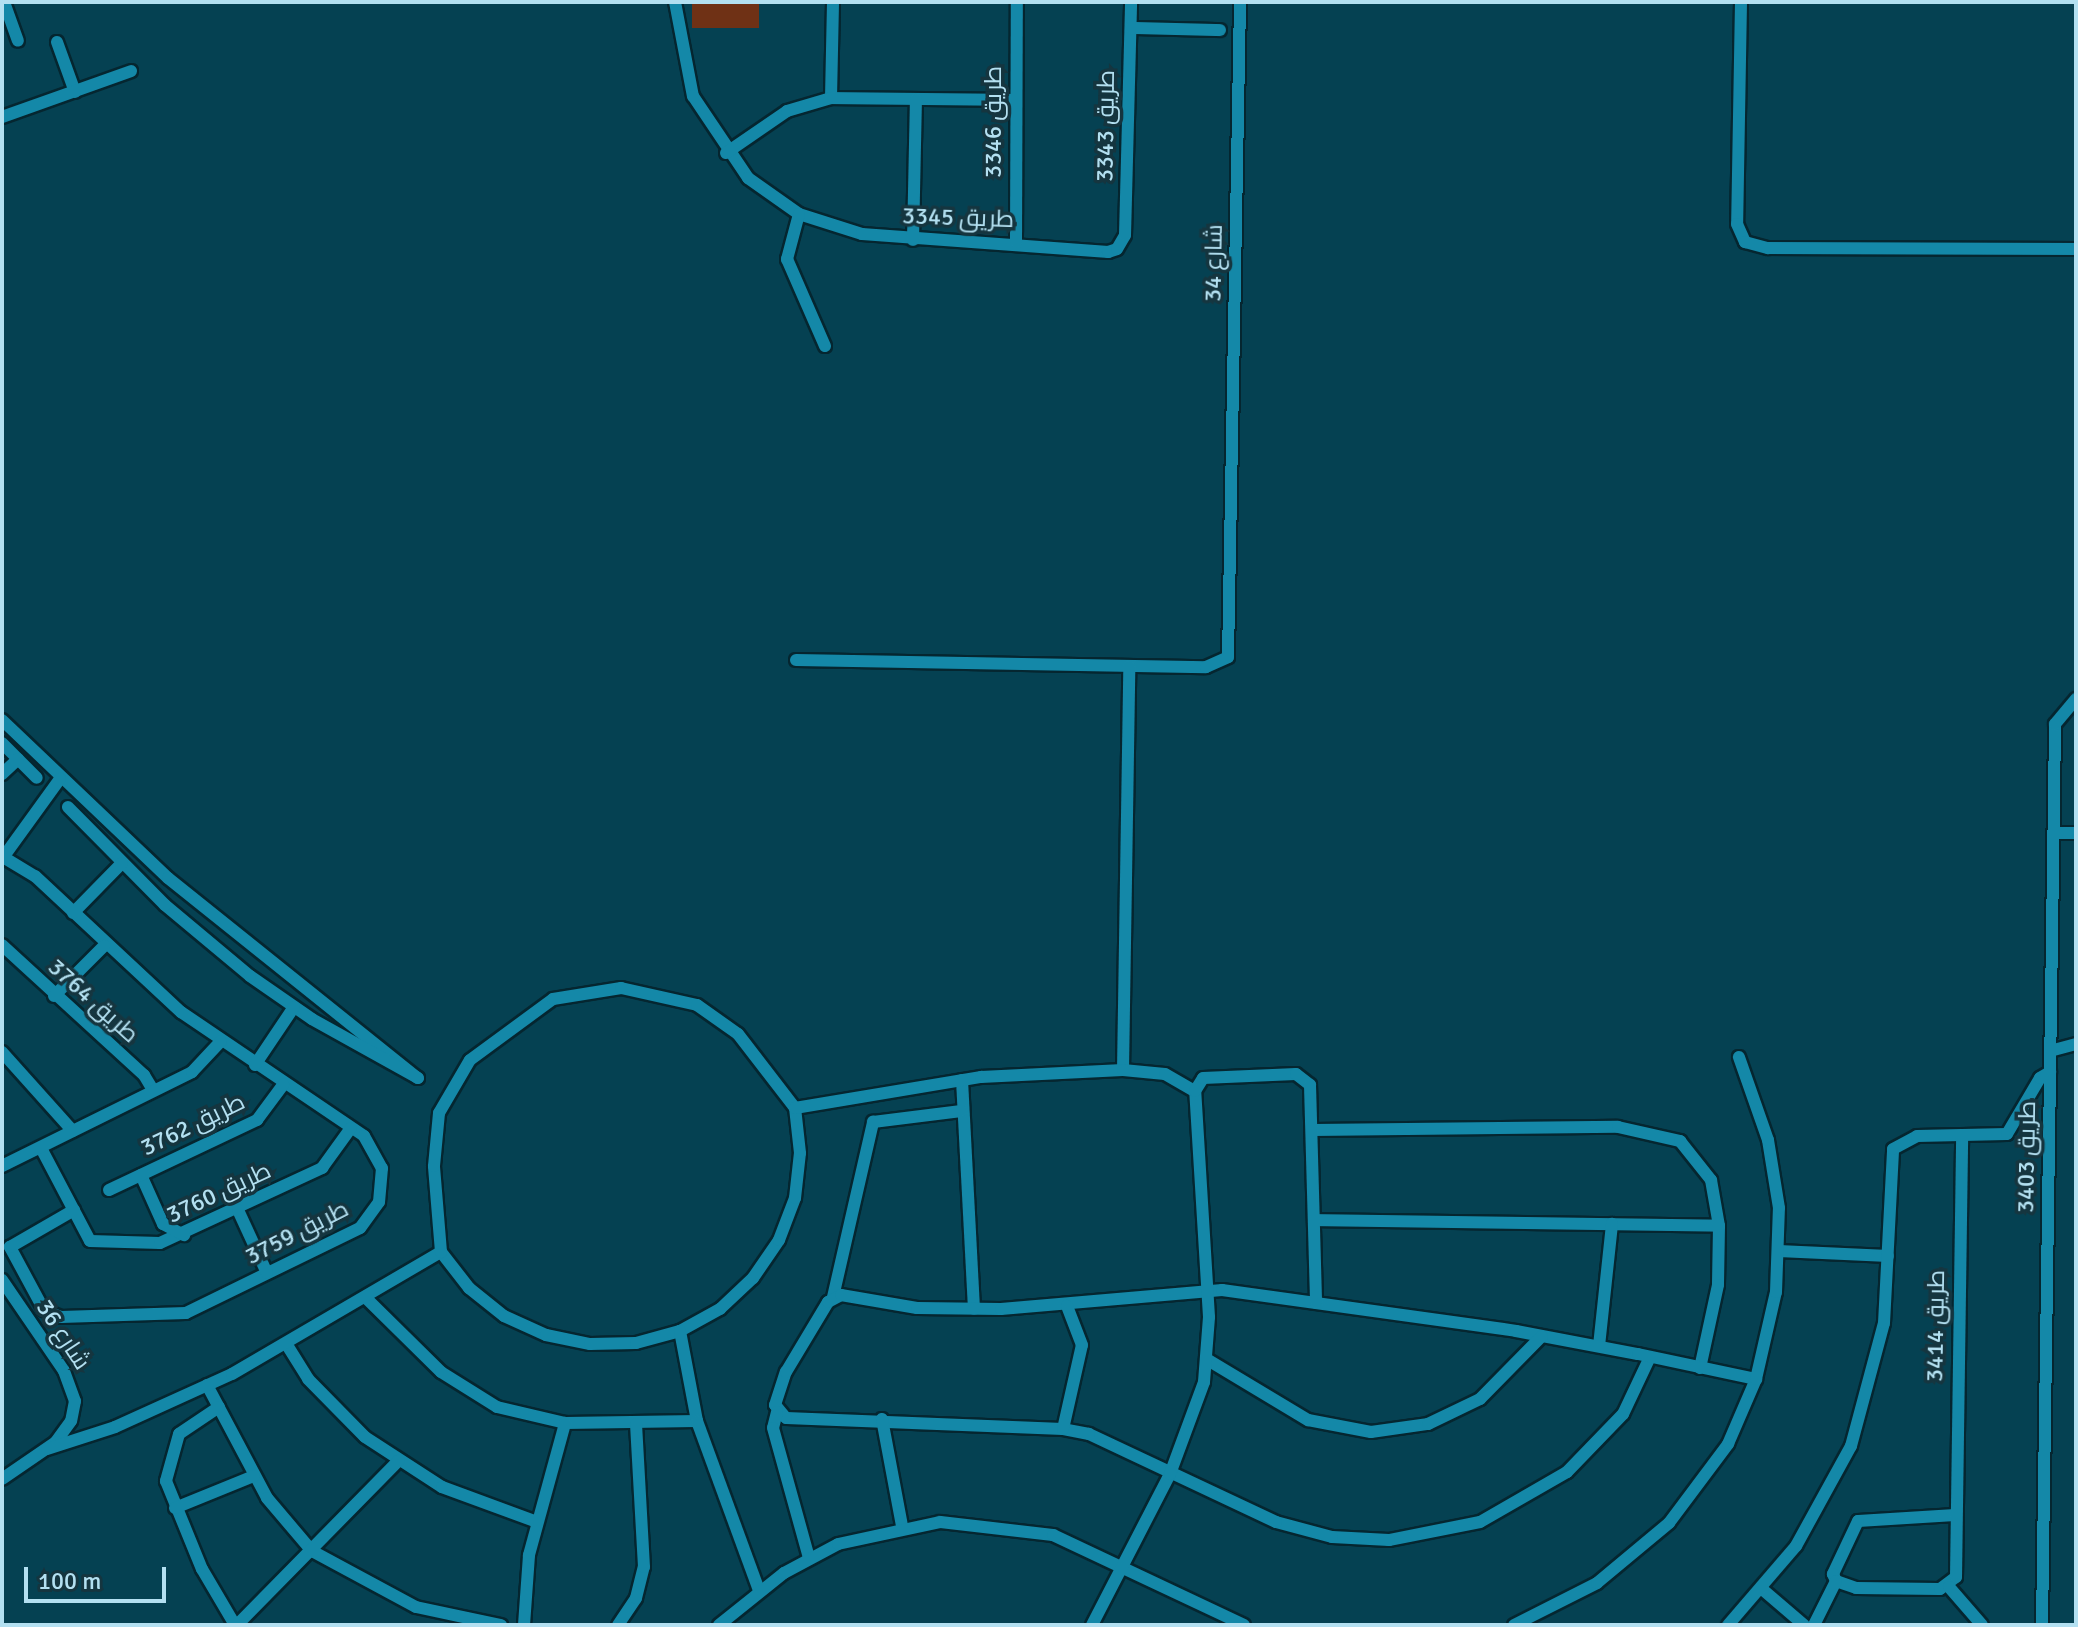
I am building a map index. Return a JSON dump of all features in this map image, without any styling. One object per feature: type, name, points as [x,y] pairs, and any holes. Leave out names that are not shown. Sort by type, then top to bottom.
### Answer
[{"type":"street","points":[[4,2],[18,41]]},
{"type":"street","name":"طريق 3345","points":[[675,2],[693,96],[726,153],[748,178],[799,214],[862,234],[913,240],[1016,242],[1117,249]]},
{"type":"street","points":[[831,98],[833,2]]},
{"type":"street","name":"طريق 3346","points":[[1016,242],[1017,2]]},
{"type":"street","name":"طريق 3343","points":[[1117,249],[1125,235],[1131,2]]},
{"type":"street","name":"شارع 34","points":[[1129,666],[1213,667],[1228,657],[1235,524],[1240,2]]},
{"type":"street","points":[[1741,2],[1737,224],[1745,242],[1768,248],[2076,249]]},
{"type":"street","points":[[1131,28],[1220,30]]},
{"type":"street","points":[[57,42],[75,92]]},
{"type":"street","points":[[2,117],[131,71]]},
{"type":"street","points":[[726,153],[787,111],[831,98],[1016,100]]},
{"type":"street","points":[[913,240],[916,99]]},
{"type":"street","points":[[799,214],[787,259],[825,346]]},
{"type":"street","points":[[796,660],[1129,666],[1123,1070]]},
{"type":"street","name":"طريق 3403","points":[[2042,1625],[2055,724],[2076,699]]},
{"type":"street","points":[[2,720],[60,779],[277,971],[418,1078],[294,1007],[199,935],[68,807]]},
{"type":"street","points":[[2,743],[37,778]]},
{"type":"street","points":[[2,774],[18,759]]},
{"type":"street","points":[[2,858],[60,779]]},
{"type":"street","points":[[2053,833],[2076,833]]},
{"type":"street","name":"طريق 3759","points":[[2,858],[35,876],[104,946],[221,1041],[351,1128],[380,1161],[383,1184],[376,1210],[353,1233],[186,1313],[51,1315],[38,1304],[10,1247],[74,1210]]},
{"type":"street","points":[[73,913],[122,863]]},
{"type":"street","name":"طريق 3764","points":[[2,945],[54,996],[140,1071],[153,1090]]},
{"type":"street","points":[[54,996],[104,946]]},
{"type":"street","points":[[621,988],[697,1005],[738,1034],[795,1108],[800,1153],[795,1198],[779,1240],[753,1278],[720,1309],[680,1331],[621,1343],[546,1335],[504,1316],[469,1288],[441,1252],[434,1166],[439,1113],[470,1060],[553,999],[621,988]]},
{"type":"street","points":[[255,1065],[294,1007]]},
{"type":"street","points":[[2051,1029],[2076,1038]]},
{"type":"street","points":[[2,1166],[198,1068],[221,1041]]},
{"type":"street","points":[[2050,1051],[2076,1044]]},
{"type":"street","points":[[2,1052],[73,1131]]},
{"type":"street","points":[[1514,1625],[1597,1583],[1669,1523],[1715,1465],[1756,1379],[1773,1312],[1779,1251],[1773,1163],[1739,1057]]},
{"type":"street","points":[[795,1108],[962,1080],[1123,1070],[1165,1074],[1195,1091]]},
{"type":"street","points":[[1728,1625],[1762,1589],[1824,1501],[1851,1446],[1884,1323],[1893,1149],[1917,1136],[1962,1137],[2012,1130],[2040,1078],[2050,1072]]},
{"type":"street","points":[[1092,1625],[1170,1474],[1208,1360],[1207,1289],[1195,1091],[1207,1076],[1300,1075],[1311,1089],[1316,1303]]},
{"type":"street","points":[[962,1080],[961,1111],[974,1309]]},
{"type":"street","name":"طريق 3762","points":[[109,1190],[257,1120],[283,1085]]},
{"type":"street","points":[[809,1558],[773,1428],[786,1372],[833,1297],[873,1122],[961,1111]]},
{"type":"street","name":"طريق 3760","points":[[41,1148],[92,1243],[154,1243],[184,1235],[326,1166],[351,1128]]},
{"type":"street","points":[[1312,1130],[1650,1130],[1680,1141],[1701,1162],[1714,1190],[1719,1226],[1718,1285],[1700,1368]]},
{"type":"street","name":"طريق 3414","points":[[1949,1587],[1956,1577],[1962,1137]]},
{"type":"street","points":[[141,1175],[163,1224],[184,1235]]},
{"type":"street","points":[[238,1210],[267,1273]]},
{"type":"street","points":[[1314,1220],[1719,1226]]},
{"type":"street","points":[[154,1243],[163,1224]]},
{"type":"street","points":[[1599,1346],[1612,1224]]},
{"type":"street","points":[[1779,1251],[1888,1256]]},
{"type":"street","points":[[47,1449],[115,1427],[287,1345],[441,1252]]},
{"type":"street","name":"شارع 36","points":[[2,1280],[72,1386],[71,1421],[47,1449],[2,1479]]},
{"type":"street","points":[[833,1297],[974,1309],[1067,1306],[1207,1289],[1542,1336],[1756,1379]]},
{"type":"street","points":[[367,1299],[441,1372],[497,1407],[565,1423],[697,1421]]},
{"type":"street","points":[[1063,1429],[1082,1345],[1067,1306]]},
{"type":"street","points":[[680,1331],[697,1421],[759,1590]]},
{"type":"street","points":[[1208,1360],[1308,1420],[1371,1432],[1428,1424],[1480,1399],[1542,1336]]},
{"type":"street","points":[[287,1345],[335,1410],[399,1460],[488,1508],[537,1522]]},
{"type":"street","points":[[777,1412],[797,1419],[882,1419],[1063,1429],[1276,1522],[1332,1537],[1389,1540],[1480,1522],[1567,1472],[1623,1414],[1650,1357]]},
{"type":"street","points":[[207,1385],[254,1476],[281,1519],[312,1551],[416,1607],[501,1625]]},
{"type":"street","points":[[219,1407],[191,1422],[171,1448],[166,1481],[175,1508],[236,1625],[399,1460]]},
{"type":"street","points":[[882,1419],[902,1526]]},
{"type":"street","points":[[524,1625],[537,1522],[565,1423]]},
{"type":"street","points":[[618,1625],[636,1598],[644,1567],[636,1424]]},
{"type":"street","points":[[175,1508],[254,1476]]},
{"type":"street","points":[[1955,1515],[1858,1521],[1833,1574],[1836,1581],[1856,1588],[1949,1587],[1982,1625]]},
{"type":"street","points":[[719,1625],[759,1590],[809,1558],[902,1526],[1016,1526],[1123,1565],[1175,1596],[1244,1625]]},
{"type":"street","points":[[1814,1625],[1836,1581]]},
{"type":"street","points":[[1762,1589],[1804,1625]]},
{"type":"shaded area","points":[[692,2],[759,2],[759,28],[692,28]]}]
